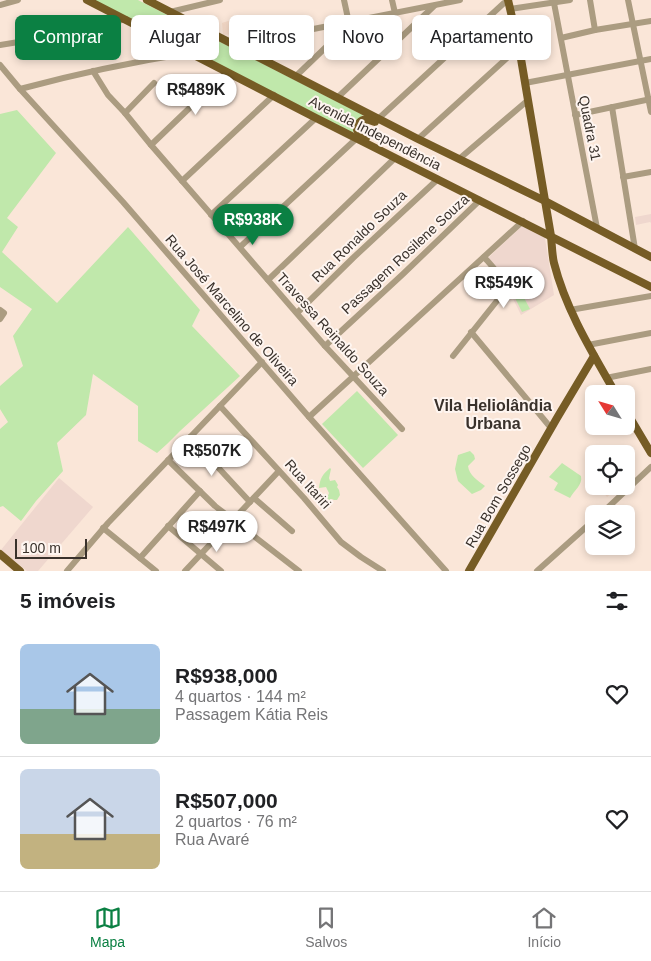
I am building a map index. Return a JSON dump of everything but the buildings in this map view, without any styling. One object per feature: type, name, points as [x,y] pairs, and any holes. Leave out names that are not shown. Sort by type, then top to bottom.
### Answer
[{"type":"main road","name":"Avenida Independência","points":[[87,0],[131,22]]},
{"type":"main road","name":"Avenida Independência","points":[[147,0],[229,42]]},
{"type":"main road","name":"Avenida Independência","points":[[203,60],[651,286]]},
{"type":"main road","name":"Avenida Independência","points":[[265,60],[418,140],[545,201],[651,257]]},
{"type":"main road","points":[[521,60],[551,236],[553,262],[570,310],[610,385]]},
{"type":"main road","points":[[424,172],[415,163],[360,134],[357,130],[358,126],[361,120],[368,119],[418,143],[432,146]]},
{"type":"main road","name":"Rua Bom Sossego","points":[[469,571],[594,356]]},
{"type":"main road","points":[[635,426],[651,453]]},
{"type":"main road","points":[[0,554],[20,571]]},
{"type":"street","points":[[0,4],[18,0]]},
{"type":"street","points":[[170,12],[220,0]]},
{"type":"street","points":[[344,0],[348,15]]},
{"type":"street","points":[[392,0],[395,14]]},
{"type":"street","points":[[389,15],[460,0]]},
{"type":"street","points":[[378,119],[504,3],[554,3],[570,0]]},
{"type":"street","points":[[590,0],[595,30]]},
{"type":"street","points":[[628,0],[640,61],[650,99],[651,112]]},
{"type":"street","name":"Quadra 31","points":[[554,3],[596,228]]},
{"type":"street","points":[[337,98],[434,5]]},
{"type":"street","points":[[0,45],[55,36],[126,19]]},
{"type":"street","points":[[561,38],[595,30],[651,21]]},
{"type":"street","points":[[296,76],[324,48]]},
{"type":"street","points":[[525,84],[651,59]]},
{"type":"street","points":[[20,89],[143,60]]},
{"type":"street","points":[[418,140],[505,60]]},
{"type":"street","name":"Rua José Marcelino de Oliveira","points":[[0,65],[123,202],[309,417],[446,571]]},
{"type":"street","name":"Travessa Reinaldo Souza","points":[[93,71],[108,95],[211,215],[325,346],[402,430]]},
{"type":"street","points":[[151,145],[227,72]]},
{"type":"street","points":[[125,113],[154,83]]},
{"type":"street","points":[[182,181],[274,95]]},
{"type":"street","points":[[575,114],[650,99]]},
{"type":"street","points":[[459,159],[527,101]]},
{"type":"street","points":[[612,107],[635,249]]},
{"type":"street","points":[[211,215],[316,118]]},
{"type":"street","points":[[240,247],[357,138]]},
{"type":"street","points":[[268,280],[396,158]]},
{"type":"street","points":[[623,177],[651,172]]},
{"type":"street","name":"Rua Ronaldo Souza","points":[[297,313],[438,179]]},
{"type":"street","name":"Passagem Rosilene Souza","points":[[325,346],[480,200]]},
{"type":"street","points":[[309,417],[523,221]]},
{"type":"street","points":[[453,356],[500,297],[504,287],[502,279],[484,257]]},
{"type":"street","points":[[570,310],[651,296]]},
{"type":"street","points":[[472,332],[551,428]]},
{"type":"street","points":[[588,345],[651,333]]},
{"type":"street","points":[[67,571],[104,528],[262,362]]},
{"type":"street","points":[[606,378],[651,369]]},
{"type":"street","name":"Rua Itariri","points":[[220,406],[341,542],[384,571]]},
{"type":"street","points":[[190,437],[252,500],[292,531]]},
{"type":"street","points":[[168,460],[233,521],[299,571]]},
{"type":"street","points":[[610,505],[651,467]]},
{"type":"street","points":[[185,571],[279,471]]},
{"type":"street","points":[[140,558],[200,491]]},
{"type":"street","points":[[168,526],[220,571]]},
{"type":"street","points":[[104,528],[156,571]]},
{"type":"street","points":[[537,571],[585,528]]},
{"type":"shaded area","points":[[229,21],[229,34],[223,35],[222,23]]},
{"type":"shaded area","points":[[651,214],[651,223],[636,225],[635,217]]},
{"type":"shaded area","points":[[523,225],[545,238],[554,295],[521,315],[500,272],[488,258]]},
{"type":"shaded area","points":[[59,478],[93,507],[38,571],[27,571],[1,550]]},
{"type":"green space","points":[[92,0],[138,0],[167,15],[131,15],[131,20]]},
{"type":"green space","points":[[219,41],[229,47],[229,60],[255,60],[363,115],[356,123],[353,133],[210,60],[219,60]]},
{"type":"green space","points":[[17,110],[56,153],[7,218],[18,227],[2,252],[57,303],[128,227],[200,310],[192,326],[240,376],[157,453],[138,441],[138,406],[93,374],[86,415],[57,443],[63,471],[21,521],[3,506],[0,507],[0,429],[8,422],[0,409],[0,386],[23,366],[13,336],[32,309],[0,287],[0,114]]},
{"type":"green space","points":[[522,294],[530,309],[522,312],[515,298]]},
{"type":"green space","points":[[357,391],[398,435],[363,468],[322,424]]},
{"type":"green space","points":[[470,451],[475,459],[468,466],[470,472],[474,478],[485,486],[472,494],[458,481],[455,469],[458,455]]},
{"type":"green space","points":[[562,463],[581,476],[579,485],[570,498],[554,490],[558,483],[549,477]]},
{"type":"green space","points":[[330,468],[330,481],[335,480],[338,485],[340,495],[337,500],[329,500],[327,498],[329,493],[326,487],[319,488],[322,476]]},
{"type":"district","name":"Vila Heliolândia Urbana","points":[[493,414]]}]
